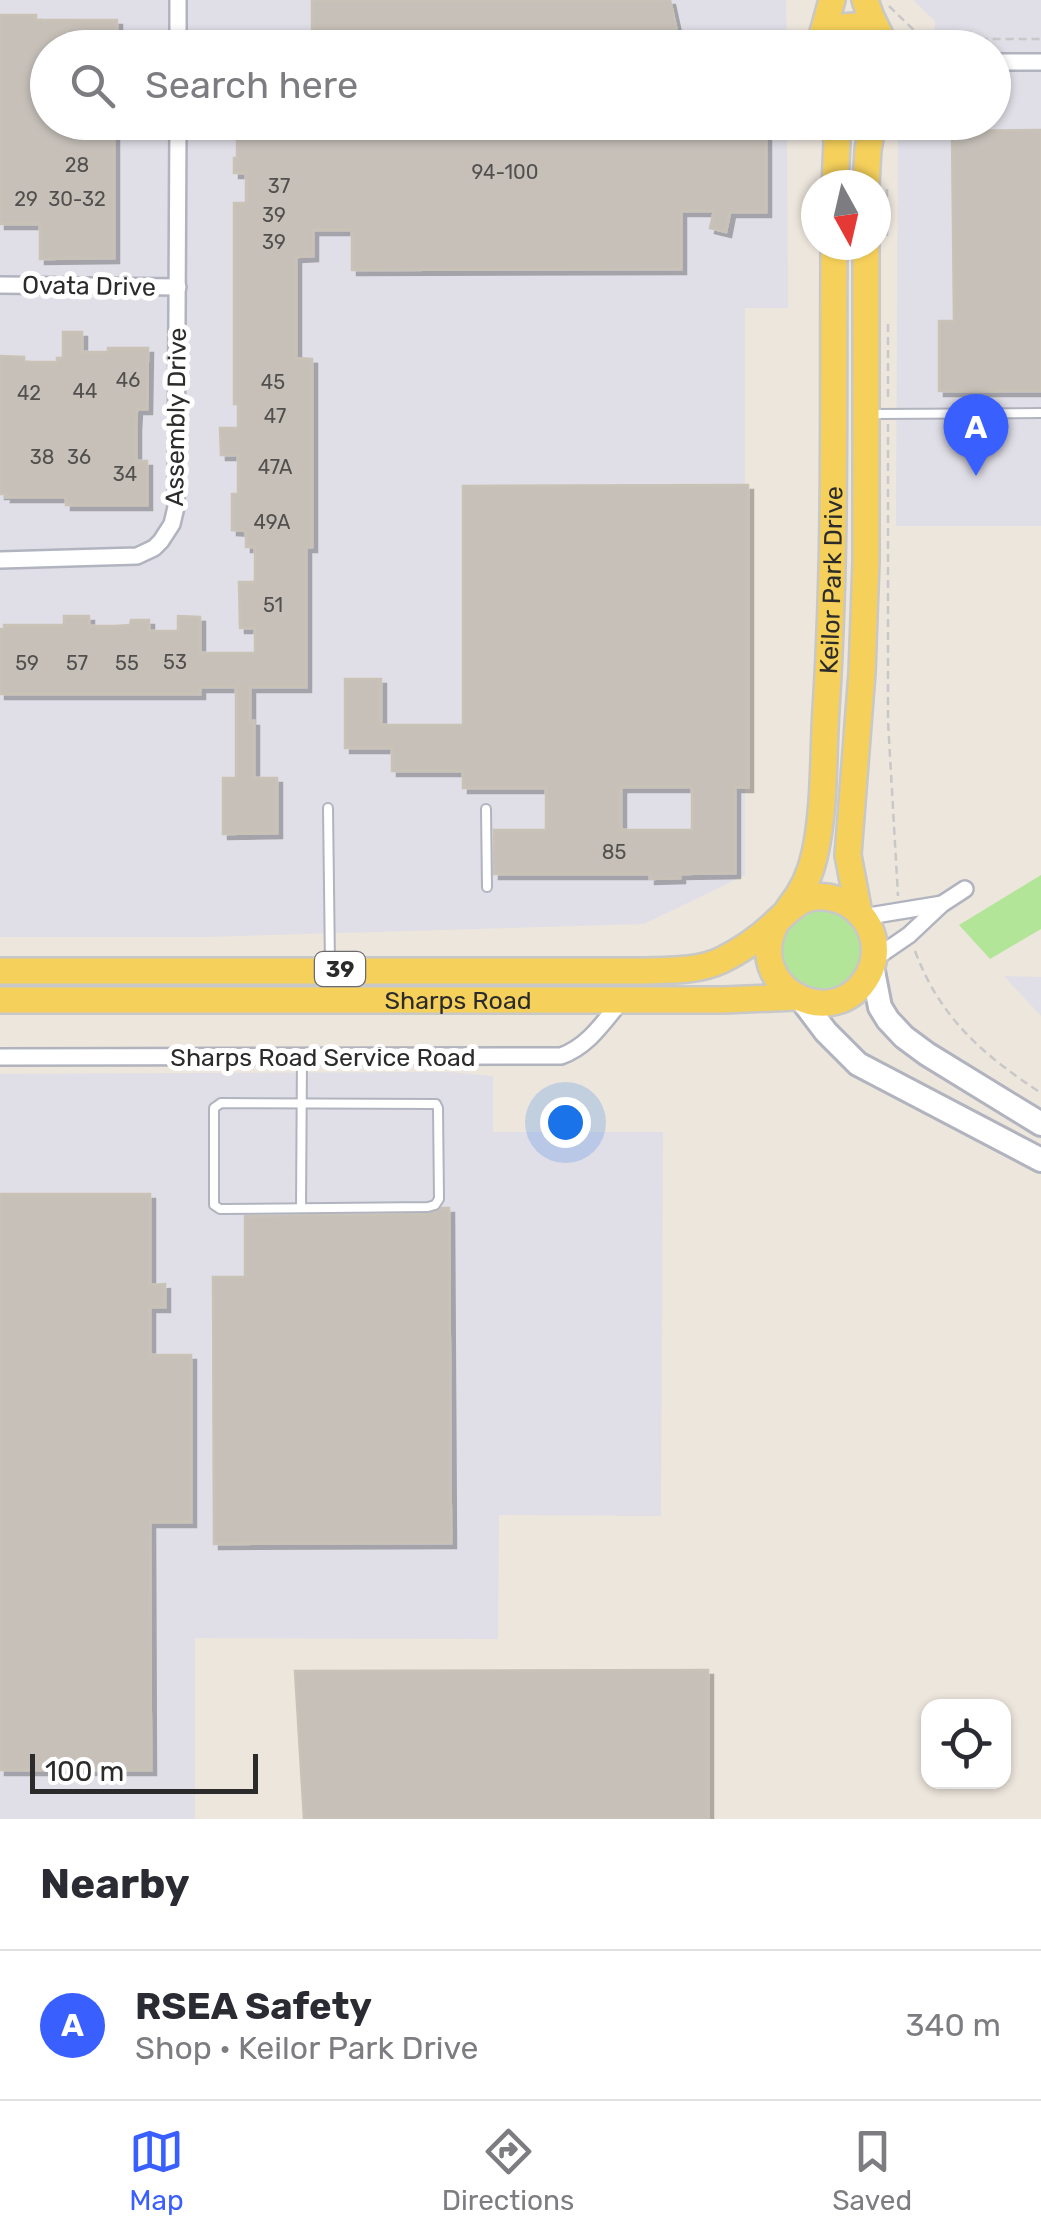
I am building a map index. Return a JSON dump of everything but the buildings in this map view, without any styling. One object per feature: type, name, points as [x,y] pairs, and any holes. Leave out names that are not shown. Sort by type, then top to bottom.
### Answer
[{"type":"main road","points":[[823,30],[832,0]]},
{"type":"main road","points":[[865,0],[870,17],[882,30]]},
{"type":"main road","points":[[840,30],[848,25],[867,30]]},
{"type":"main road","points":[[836,170],[837,140]]},
{"type":"main road","points":[[870,140],[873,170]]},
{"type":"main road","name":"Keilor Park Drive","points":[[782,915],[804,886],[819,830],[832,548],[834,260]]},
{"type":"main road","name":"Keilor Park Drive","points":[[861,915],[848,855],[876,414],[876,260]]},
{"type":"main road","name":"39","points":[[861,915],[847,903],[810,898],[782,915],[768,943],[770,964],[780,984],[799,998],[818,1003],[844,998],[858,988],[873,963]]},
{"type":"main road","name":"Sharps Road","points":[[0,970],[693,968],[724,959],[751,943],[782,915]]},
{"type":"main road","points":[[861,915],[873,937],[873,963]]},
{"type":"main road","name":"Sharps Road","points":[[0,1000],[799,998]]},
{"type":"street","points":[[178,0],[178,30]]},
{"type":"street","points":[[1011,62],[1041,62]]},
{"type":"street","name":"Assembly Drive","points":[[0,560],[130,557],[154,548],[168,532],[176,507],[178,140]]},
{"type":"street","name":"Ovata Drive","points":[[0,285],[178,287]]},
{"type":"street","points":[[965,889],[873,963],[880,1006],[897,1030],[926,1054],[1041,1124]]},
{"type":"street","points":[[861,915],[942,904]]},
{"type":"street","points":[[799,998],[858,1064],[1041,1160]]},
{"type":"street","name":"Sharps Road Service Road","points":[[0,1057],[561,1056],[585,1044],[622,1000]]},
{"type":"lane","points":[[876,414],[1041,413]]},
{"type":"lane","points":[[328,808],[330,970]]},
{"type":"lane","points":[[486,809],[487,887]]},
{"type":"lane","points":[[301,1208],[302,1057]]},
{"type":"lane","points":[[221,1103],[436,1104],[439,1199],[435,1205],[301,1208],[216,1207],[214,1108],[221,1103]]},
{"type":"path","points":[[888,0],[914,30]]},
{"type":"path","points":[[1011,39],[1041,39]]},
{"type":"path","points":[[888,316],[876,414],[896,880],[902,912]]},
{"type":"path","points":[[909,935],[932,988],[952,1019],[990,1058],[1041,1093]]},
{"type":"shaded area","points":[[0,0],[786,0],[787,30],[30,30],[30,140],[787,140],[788,308],[745,308],[745,875],[644,924],[206,937],[0,937]]},
{"type":"shaded area","points":[[913,0],[1041,0],[1041,526],[896,526],[898,140],[1011,140],[1011,30],[935,30],[935,21]]},
{"type":"shaded area","points":[[1004,976],[1041,977],[1041,1016]]},
{"type":"shaded area","points":[[449,1072],[493,1076],[493,1132],[663,1132],[661,1516],[499,1515],[498,1639],[195,1638],[195,1819],[0,1819],[0,1074]]},
{"type":"green space","points":[[1041,875],[1041,929],[990,959],[959,925]]},
{"type":"green space","points":[[822,908],[838,911],[851,920],[860,933],[860,965],[851,978],[838,987],[822,990],[806,987],[793,978],[784,965],[781,949],[784,933],[793,920],[806,911]]},
{"type":"place","name":"RSEA Safety","points":[[976,476]]}]
